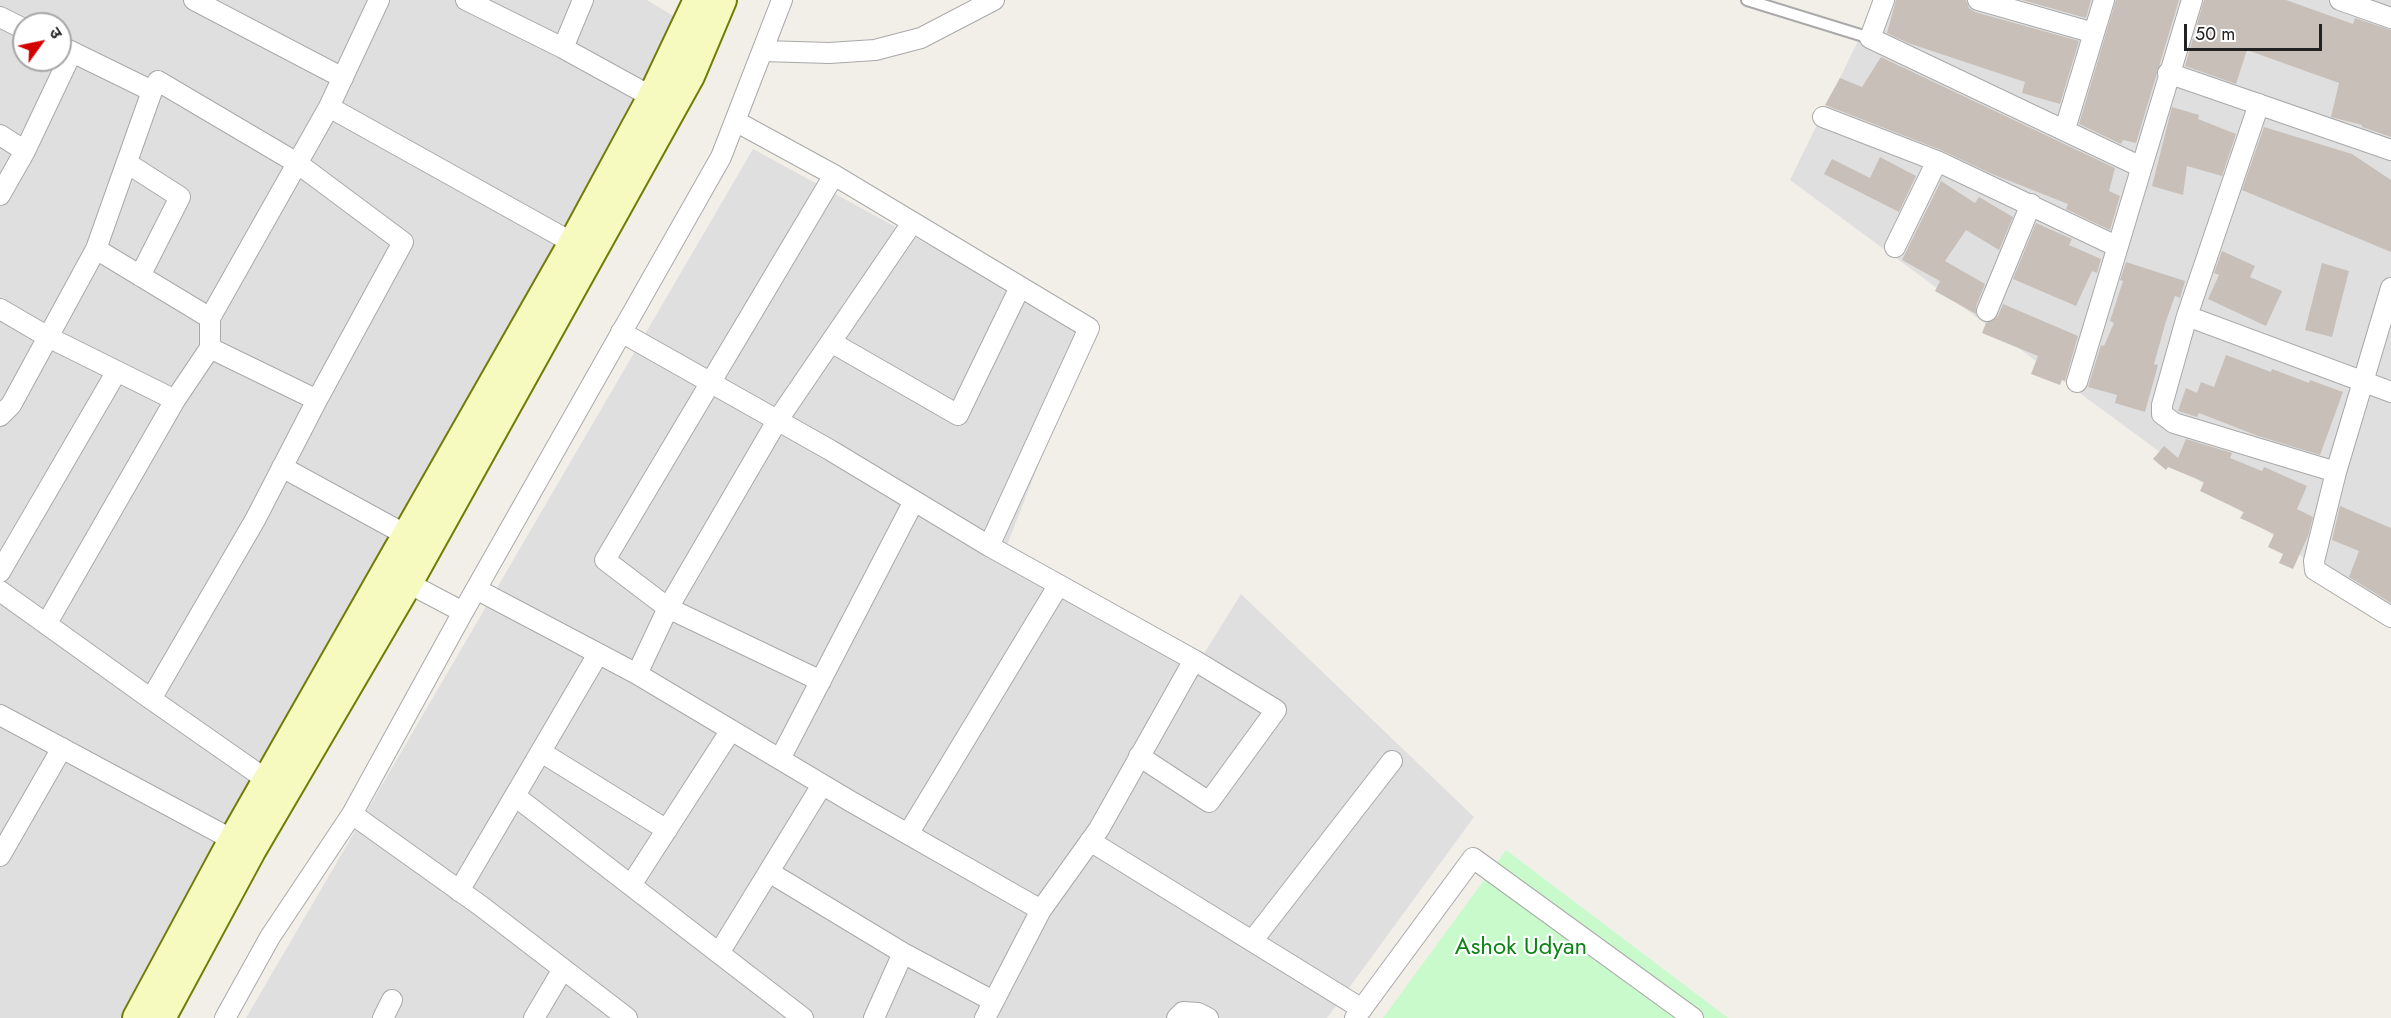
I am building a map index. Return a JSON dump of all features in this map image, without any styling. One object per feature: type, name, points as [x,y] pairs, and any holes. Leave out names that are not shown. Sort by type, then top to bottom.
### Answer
[{"type":"main road","points":[[161,1018],[276,787],[408,536],[573,243],[652,97],[698,0]]},
{"type":"main road","points":[[137,1018],[233,840],[276,787],[408,583],[690,76],[722,0]]},
{"type":"street","points":[[194,0],[343,78]]},
{"type":"street","points":[[47,623],[175,400],[210,348],[210,318],[329,107],[379,0]]},
{"type":"street","points":[[466,0],[563,48],[652,97]]},
{"type":"street","points":[[563,48],[583,0]]},
{"type":"street","points":[[225,1018],[270,937],[352,814],[476,588],[721,158],[737,122],[782,0]]},
{"type":"street","points":[[763,51],[829,53],[875,50],[921,38],[994,0]]},
{"type":"street","points":[[1884,0],[1870,38],[2139,166]]},
{"type":"street","points":[[1978,0],[2094,33]]},
{"type":"street","points":[[2065,129],[2104,0]]},
{"type":"street","points":[[2077,382],[2139,166],[2192,0]]},
{"type":"street","points":[[2341,0],[2391,18]]},
{"type":"street","points":[[72,52],[152,91]]},
{"type":"street","points":[[0,195],[25,151],[57,72]]},
{"type":"street","points":[[2168,73],[2391,150]]},
{"type":"street","points":[[0,416],[11,405],[96,249],[152,91],[158,81],[297,163],[403,242],[282,467],[151,699]]},
{"type":"street","points":[[2259,104],[2187,316],[2162,405],[2162,414],[2174,423],[2336,472]]},
{"type":"street","points":[[329,107],[573,243]]},
{"type":"street","points":[[1823,117],[1937,161],[2116,246]]},
{"type":"street","points":[[737,122],[834,175],[1089,328],[989,546]]},
{"type":"street","points":[[0,135],[25,151]]},
{"type":"street","points":[[1895,247],[1937,161]]},
{"type":"street","points":[[127,163],[180,197],[140,276]]},
{"type":"street","points":[[821,681],[668,608],[605,560],[708,382],[834,175]]},
{"type":"street","points":[[1987,311],[2031,204]]},
{"type":"street","points":[[637,674],[668,608],[777,421],[912,223]]},
{"type":"street","points":[[96,249],[210,318]]},
{"type":"street","points":[[831,342],[958,415],[1020,286]]},
{"type":"street","points":[[2391,288],[2386,323],[2362,381],[2314,561],[2315,570],[2391,617]]},
{"type":"street","points":[[0,309],[48,338],[175,400]]},
{"type":"street","points":[[2187,316],[2391,392]]},
{"type":"street","points":[[621,332],[1058,586],[1194,660],[1276,710],[1209,802],[1139,756]]},
{"type":"street","points":[[210,348],[317,400]]},
{"type":"street","points":[[0,572],[117,372]]},
{"type":"street","points":[[282,467],[408,536]]},
{"type":"street","points":[[780,759],[914,501]]},
{"type":"street","points":[[408,583],[463,612]]},
{"type":"street","points":[[908,834],[1058,586]]},
{"type":"street","points":[[476,588],[637,674],[822,785],[1041,910]]},
{"type":"street","points":[[0,591],[276,787]]},
{"type":"street","points":[[459,891],[598,654]]},
{"type":"street","points":[[769,872],[903,953],[989,1009],[1041,910],[1090,841],[1194,660]]},
{"type":"street","points":[[0,715],[233,840]]},
{"type":"street","points":[[631,885],[731,730]]},
{"type":"street","points":[[0,856],[62,748]]},
{"type":"street","points":[[540,752],[666,830]]},
{"type":"street","points":[[1253,940],[1392,762]]},
{"type":"street","points":[[719,953],[822,785]]},
{"type":"street","points":[[515,795],[803,1018]]},
{"type":"street","points":[[352,814],[459,891],[627,1018]]},
{"type":"street","points":[[1090,841],[1253,940],[1359,1013],[1473,858],[1693,1018]]},
{"type":"street","points":[[874,1018],[903,953]]},
{"type":"street","points":[[534,1018],[563,969]]},
{"type":"street","points":[[383,1018],[392,1000]]},
{"type":"street","points":[[1177,1018],[1184,1012],[1198,1013],[1208,1018]]},
{"type":"lane","points":[[1747,0],[1870,38]]},
{"type":"shaded area","points":[[0,0],[647,0],[680,20],[120,1018],[0,1018]]},
{"type":"shaded area","points":[[1878,0],[2391,0],[2391,622],[1790,180]]},
{"type":"shaded area","points":[[753,149],[1090,333],[1007,545],[1202,657],[1241,594],[1474,817],[1327,1018],[246,1018]]},
{"type":"green space","name":"Ashok Udyan","points":[[1506,850],[1728,1018],[1383,1018]]},
{"type":"building","points":[[1896,0],[1966,0],[1969,8],[1975,12],[2079,41],[2060,104],[2022,93],[2025,82],[1908,43],[1887,33]]},
{"type":"building","points":[[2022,0],[2091,0],[2086,18]]},
{"type":"building","points":[[2116,0],[2179,0],[2136,143],[2123,140],[2121,144],[2079,124]]},
{"type":"building","points":[[2204,0],[2286,0],[2353,24],[2355,18],[2391,30],[2391,137],[2362,127],[2362,125],[2331,117],[2339,83],[2247,50],[2236,84],[2185,66]]},
{"type":"building","points":[[1881,57],[2115,168],[2109,191],[2120,196],[2110,230],[2066,209],[2068,204],[1992,174],[1941,150],[1825,105],[1840,78],[1862,87]]},
{"type":"building","points":[[2172,107],[2199,115],[2198,119],[2236,134],[2222,176],[2187,166],[2183,195],[2152,186]]},
{"type":"building","points":[[2264,127],[2352,154],[2391,180],[2391,252],[2242,190]]},
{"type":"building","points":[[1880,157],[1916,176],[1899,212],[1824,174],[1832,159],[1870,178]]},
{"type":"building","points":[[1941,181],[1975,203],[1979,197],[2013,217],[1999,250],[1966,230],[1945,261],[1985,284],[1976,306],[1976,314],[1935,291],[1940,281],[1902,260]]},
{"type":"building","points":[[2036,223],[2072,239],[2069,245],[2101,259],[2097,273],[2092,271],[2076,306],[2013,279]]},
{"type":"building","points":[[2222,251],[2255,266],[2250,277],[2282,291],[2266,326],[2208,299],[2219,275],[2214,273]]},
{"type":"building","points":[[2126,262],[2185,281],[2180,298],[2175,296],[2166,321],[2154,364],[2158,365],[2145,412],[2115,403],[2117,395],[2088,387],[2101,345],[2104,346],[2114,323],[2110,321],[2123,281],[2120,280]]},
{"type":"building","points":[[2322,263],[2349,271],[2332,337],[2305,330]]},
{"type":"building","points":[[2003,304],[2078,336],[2065,381],[2062,380],[2060,385],[2031,374],[2038,356],[1982,333],[1986,323],[1998,316]]},
{"type":"building","points":[[2226,355],[2271,372],[2272,369],[2309,383],[2310,380],[2343,392],[2320,455],[2258,436],[2199,413],[2197,417],[2178,411],[2186,388],[2197,393],[2201,382],[2214,387]]},
{"type":"building","points":[[2186,439],[2232,453],[2230,458],[2262,471],[2264,467],[2307,486],[2297,509],[2313,517],[2308,536],[2293,569],[2279,563],[2283,554],[2268,547],[2274,534],[2240,518],[2244,512],[2200,491],[2204,482],[2168,467],[2166,470],[2153,459],[2164,446],[2178,458]]},
{"type":"building","points":[[2340,506],[2391,528],[2391,603],[2349,577],[2359,551],[2332,540]]}]
